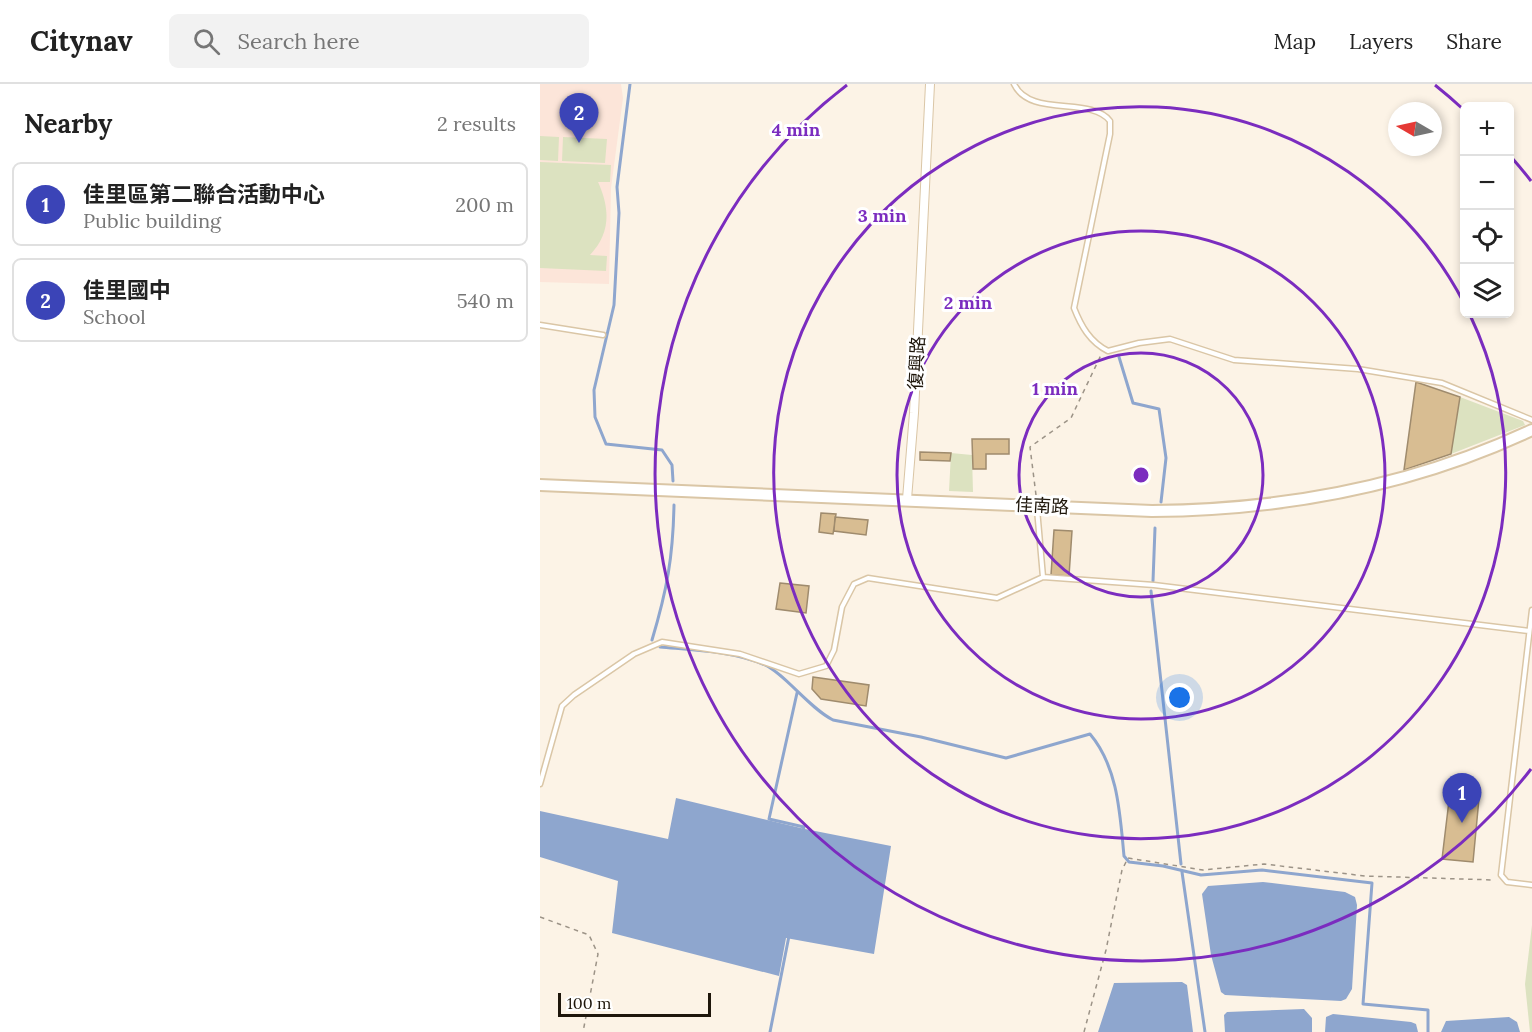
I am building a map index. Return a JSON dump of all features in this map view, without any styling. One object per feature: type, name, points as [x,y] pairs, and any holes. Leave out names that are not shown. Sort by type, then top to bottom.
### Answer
[{"type":"street","name":"復興路","points":[[907,499],[914,413],[930,84]]},
{"type":"street","name":"佳南路","points":[[540,485],[1152,511],[1205,510],[1302,501],[1356,491],[1438,468],[1532,430]]},
{"type":"lane","points":[[1014,84],[1025,96],[1045,104],[1100,113],[1110,121],[1110,134],[1074,308],[1081,324],[1098,346],[1104,349],[1122,350],[1139,343],[1170,339],[1234,360],[1359,369],[1432,381],[1532,420]]},
{"type":"lane","points":[[540,325],[603,335]]},
{"type":"lane","points":[[1037,505],[1043,577]]},
{"type":"lane","points":[[540,784],[562,706],[574,695],[634,654],[662,642],[740,654],[799,674],[826,666],[834,650],[842,607],[854,584],[867,578],[997,598],[1043,577],[1154,585],[1529,631]]},
{"type":"lane","points":[[1532,610],[1501,875],[1507,882],[1532,885]]},
{"type":"path","points":[[1037,505],[1030,447],[1071,418],[1104,349]]},
{"type":"path","points":[[1084,1032],[1107,950],[1125,862],[1128,858],[1203,870],[1264,864],[1365,876],[1504,878]]},
{"type":"path","points":[[540,917],[589,935],[598,954],[583,1032]]},
{"type":"shaded area","points":[[540,84],[621,84],[623,98],[611,188],[609,284],[540,282]]},
{"type":"green space","points":[[540,136],[559,137],[558,161],[540,160]]},
{"type":"green space","points":[[563,137],[607,139],[605,163],[562,161]]},
{"type":"green space","points":[[540,162],[611,165],[610,182],[598,182],[605,201],[606,220],[602,238],[590,255],[607,256],[606,271],[540,268]]},
{"type":"green space","points":[[1460,397],[1523,421],[1525,425],[1451,454]]},
{"type":"green space","points":[[951,453],[972,455],[973,492],[949,491]]},
{"type":"green space","points":[[1532,925],[1532,1032],[1530,1032],[1525,984]]},
{"type":"water","points":[[676,798],[805,829],[891,846],[874,954],[786,938],[779,976],[612,933],[618,881],[540,857],[540,811],[668,839]]},
{"type":"water","points":[[1263,882],[1345,892],[1355,897],[1357,905],[1352,989],[1346,999],[1341,1001],[1225,995],[1221,992],[1211,955],[1202,894],[1208,886]]},
{"type":"water","points":[[1182,982],[1187,985],[1193,1032],[1098,1032],[1114,983]]},
{"type":"water","points":[[1304,1009],[1312,1018],[1312,1032],[1225,1032],[1224,1015],[1227,1012]]},
{"type":"water","points":[[1333,1014],[1411,1022],[1416,1024],[1418,1032],[1325,1032],[1326,1017]]},
{"type":"water","points":[[1509,1017],[1517,1022],[1520,1032],[1441,1032],[1446,1021]]},
{"type":"building","points":[[1416,382],[1460,397],[1451,454],[1404,470]]},
{"type":"building","points":[[972,439],[1009,439],[1009,454],[986,454],[986,469],[973,469]]},
{"type":"building","points":[[920,452],[951,453],[950,461],[920,460]]},
{"type":"building","points":[[821,513],[836,514],[833,534],[819,532]]},
{"type":"building","points":[[835,517],[868,520],[866,535],[834,531]]},
{"type":"building","points":[[1054,530],[1072,531],[1069,576],[1051,575]]},
{"type":"building","points":[[780,583],[809,586],[806,613],[776,609]]},
{"type":"building","points":[[813,677],[869,685],[866,706],[821,699],[812,689]]},
{"type":"building","points":[[1451,784],[1480,788],[1473,862],[1442,859]]},
{"type":"waterway","points":[[630,84],[617,187],[619,213],[614,305],[594,390],[595,417],[606,444],[662,450],[672,465],[673,481]]},
{"type":"waterway","points":[[1119,357],[1133,403],[1159,409],[1166,458],[1161,502]]},
{"type":"waterway","points":[[652,640],[668,573],[674,505]]},
{"type":"waterway","points":[[1153,581],[1155,528]]},
{"type":"waterway","points":[[1151,591],[1181,864]]},
{"type":"waterway","points":[[660,647],[727,654],[765,665],[773,669],[815,708],[833,720],[921,737],[1006,758],[1090,734],[1107,761],[1112,776],[1119,808],[1124,856],[1129,862],[1163,866],[1201,875],[1262,870],[1372,883],[1363,1004],[1428,1010],[1428,1032]]},
{"type":"waterway","points":[[797,693],[769,819],[804,827],[803,831]]},
{"type":"waterway","points":[[1182,872],[1205,1032]]},
{"type":"waterway","points":[[770,1032],[789,936]]},
{"type":"place","name":"佳里國中","points":[[579,143]]},
{"type":"place","name":"佳里區第二聯合活動中心","points":[[1462,823]]}]
